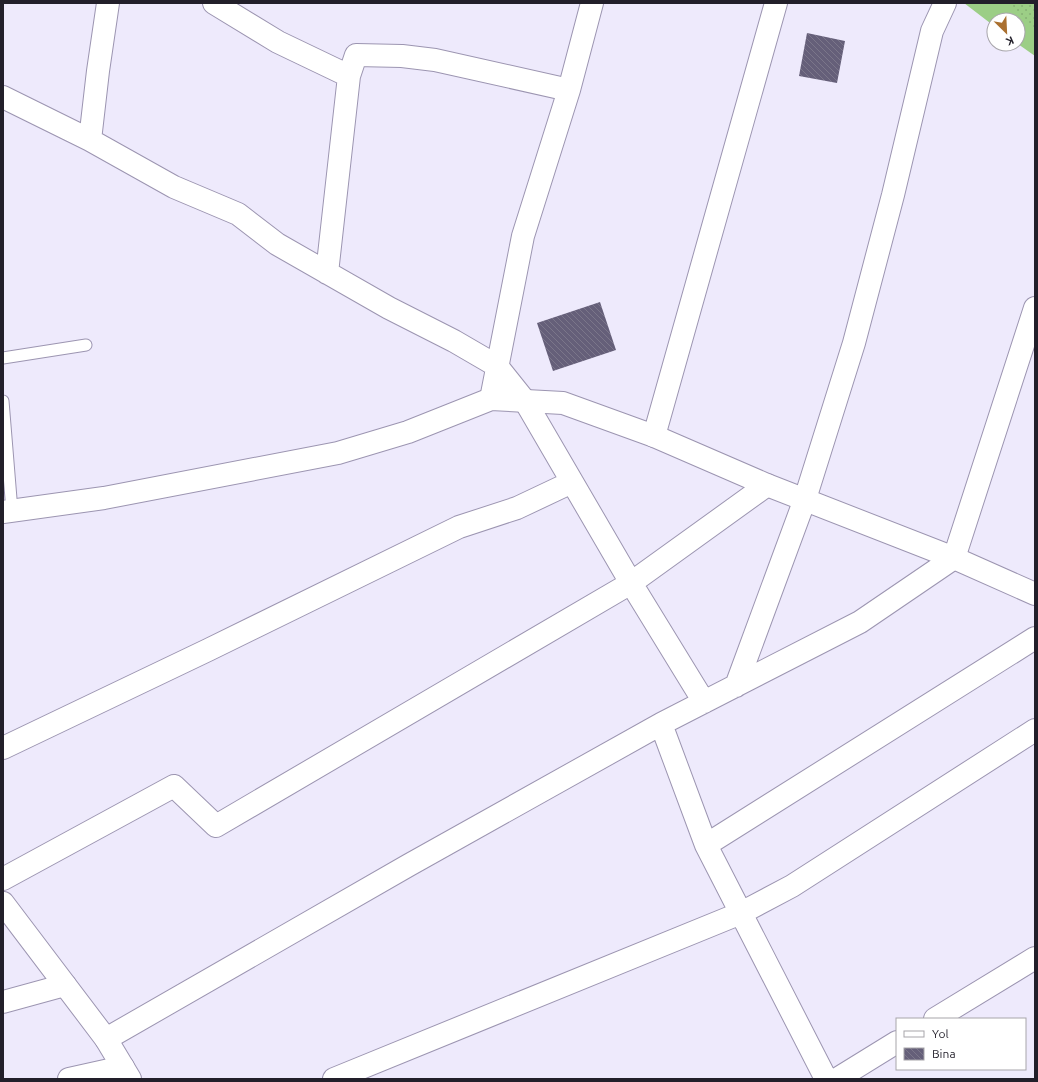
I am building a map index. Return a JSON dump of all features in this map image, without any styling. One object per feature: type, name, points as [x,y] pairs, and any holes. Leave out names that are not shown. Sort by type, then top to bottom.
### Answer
[{"type":"street","points":[[90,140],[108,3]]},
{"type":"street","points":[[214,3],[278,42],[350,76]]},
{"type":"street","points":[[491,399],[523,236],[569,90],[592,3]]},
{"type":"street","points":[[654,436],[776,3]]},
{"type":"street","points":[[736,686],[805,499],[856,336],[893,195],[932,31],[945,3]]},
{"type":"street","points":[[327,273],[350,76],[356,55],[402,56],[435,60],[569,90]]},
{"type":"street","points":[[3,97],[90,140],[174,187],[238,214],[277,244],[389,308],[454,341],[497,366],[525,400],[631,583],[704,702]]},
{"type":"street","points":[[106,1039],[409,865],[661,724],[860,622],[954,558],[1035,308]]},
{"type":"street","points":[[8,511],[104,498],[338,453],[408,432],[491,399],[563,403],[654,436],[768,485],[954,558],[1035,594]]},
{"type":"street","points":[[3,748],[459,527],[517,508],[572,482]]},
{"type":"street","points":[[3,879],[174,786],[216,826],[631,583],[768,485]]},
{"type":"street","points":[[706,845],[1035,638]]},
{"type":"street","points":[[661,724],[706,845],[826,1079]]},
{"type":"street","points":[[334,1079],[741,913],[792,886],[1035,730]]},
{"type":"street","points":[[3,903],[106,1039],[127,1073],[70,1079]]},
{"type":"street","points":[[937,1018],[1035,958]]},
{"type":"street","points":[[3,1002],[65,985]]},
{"type":"street","points":[[837,1079],[896,1043]]},
{"type":"lane","points":[[3,358],[86,345]]},
{"type":"lane","points":[[3,401],[8,511]]},
{"type":"green space","points":[[964,3],[1035,3],[1035,56],[1026,50],[1026,12],[986,12],[986,20]]},
{"type":"green space","points":[[1010,3],[1035,3],[1035,31],[1026,21],[1026,12],[1018,12]]},
{"type":"building","points":[[807,33],[845,41],[837,83],[799,76]]},
{"type":"building","points":[[600,302],[616,350],[553,371],[537,323]]}]
